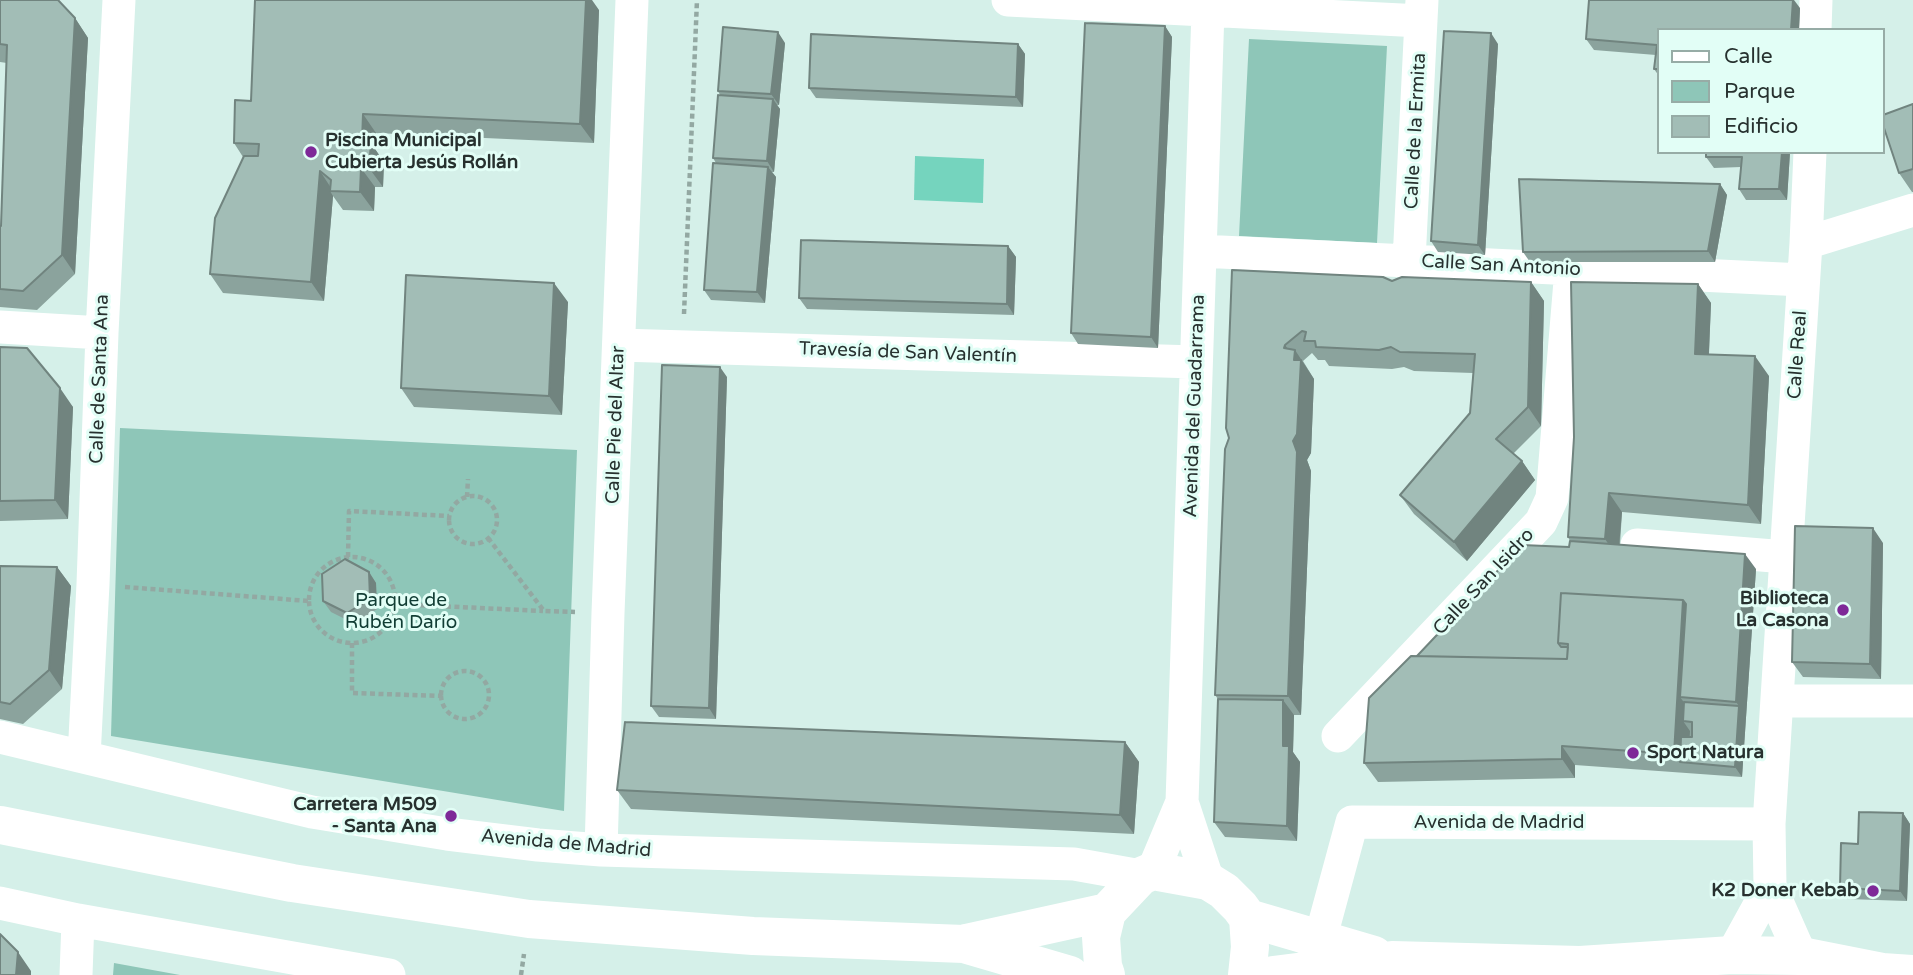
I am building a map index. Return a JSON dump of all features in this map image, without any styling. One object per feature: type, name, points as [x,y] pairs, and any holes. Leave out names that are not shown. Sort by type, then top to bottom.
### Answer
[{"type":"main road","points":[[0,825],[292,883],[529,919],[753,936],[964,944],[1070,975]]},
{"type":"main road","points":[[964,944],[1107,912],[1147,873],[1208,881],[1224,891],[1240,907],[1248,918],[1250,947],[1247,975]]},
{"type":"main road","points":[[1106,975],[1101,937],[1107,912]]},
{"type":"main road","points":[[1248,918],[1392,960]]},
{"type":"main road","points":[[1273,975],[1392,960],[1580,965],[1732,955],[1801,956],[1889,974]]},
{"type":"main road","points":[[1580,965],[1645,975]]},
{"type":"street","name":"Calle de Santa Ana","points":[[83,757],[118,0]]},
{"type":"street","name":"Calle Pie del Altar","points":[[601,850],[632,0]]},
{"type":"street","points":[[1008,0],[1208,10],[1303,7],[1422,10]]},
{"type":"street","points":[[1815,28],[1816,0]]},
{"type":"street","name":"Avenida del Guadarrama","points":[[1208,10],[1182,802],[1208,881]]},
{"type":"street","name":"Calle de la Ermita","points":[[1409,261],[1422,10]]},
{"type":"street","name":"Calle Real","points":[[1801,956],[1770,886],[1769,824],[1810,154]]},
{"type":"street","points":[[1806,243],[1913,210]]},
{"type":"street","name":"Calle San Antonio","points":[[1200,251],[1803,280]]},
{"type":"street","name":"Calle San Isidro","points":[[1338,737],[1541,522],[1552,498],[1571,269]]},
{"type":"street","points":[[0,327],[102,333]]},
{"type":"street","name":"Travesía de San Valentín","points":[[620,345],[1196,362]]},
{"type":"street","points":[[1637,545],[1786,557]]},
{"type":"street","points":[[1777,701],[1913,701]]},
{"type":"street","name":"Avenida de Madrid","points":[[0,737],[312,812],[538,845],[601,850],[1074,864],[1147,873]]},
{"type":"street","name":"Avenida del Guadarrama","points":[[1147,873],[1182,802]]},
{"type":"street","name":"Avenida de Madrid","points":[[1320,940],[1352,822],[1769,824]]},
{"type":"street","name":"Calle Real","points":[[1732,955],[1770,886]]},
{"type":"street","points":[[0,903],[78,920],[388,975]]},
{"type":"street","points":[[76,975],[78,920]]},
{"type":"path","points":[[684,316],[697,0]]},
{"type":"path","points":[[467,480],[467,497]]},
{"type":"path","points":[[467,497],[486,500],[492,506],[497,520],[488,538],[479,543],[463,542],[452,531],[449,523],[449,516],[457,502],[467,497]]},
{"type":"path","points":[[348,557],[349,511],[449,516]]},
{"type":"path","points":[[488,538],[544,611]]},
{"type":"path","points":[[348,557],[375,563],[386,572],[393,584],[394,613],[387,626],[376,637],[362,642],[347,643],[322,631],[314,620],[309,601],[314,579],[323,568],[335,560],[348,557]]},
{"type":"path","points":[[93,584],[309,601]]},
{"type":"path","points":[[395,604],[608,613]]},
{"type":"path","points":[[352,642],[352,692],[442,696]]},
{"type":"path","points":[[464,671],[471,672],[484,681],[489,696],[484,710],[478,715],[463,719],[449,713],[442,696],[444,683],[449,677],[464,671]]},
{"type":"green space","points":[[1249,39],[1387,46],[1377,243],[1239,236]]},
{"type":"green space","name":"Parque de Rubén Darío","points":[[120,428],[577,450],[564,811],[111,736]]},
{"type":"green space","points":[[114,963],[180,975],[113,975]]},
{"type":"shaded area","points":[[915,156],[984,159],[983,203],[914,200]]},
{"type":"building","points":[[0,0],[58,0],[75,18],[62,255],[23,291],[0,289],[7,45],[0,44]]},
{"type":"building","name":"Piscina Municipal Cubierta Jesús Rollán","points":[[255,0],[586,0],[580,124],[363,114],[362,142],[371,143],[369,168],[361,168],[360,192],[330,191],[331,180],[320,171],[311,282],[210,274],[215,218],[244,156],[258,156],[259,144],[234,143],[235,100],[251,101]]},
{"type":"building","points":[[1589,0],[1793,0],[1791,28],[1658,28],[1658,69],[1654,69],[1657,45],[1586,39]]},
{"type":"building","points":[[1085,23],[1165,26],[1151,337],[1071,333]]},
{"type":"building","points":[[723,27],[778,32],[771,94],[718,91]]},
{"type":"building","points":[[1444,31],[1491,33],[1478,245],[1431,241]]},
{"type":"building","points":[[811,34],[1018,44],[1016,97],[809,88]]},
{"type":"building","points":[[718,95],[773,99],[767,161],[713,158]]},
{"type":"building","points":[[1913,104],[1913,169],[1899,173],[1885,131],[1885,114]]},
{"type":"building","points":[[1706,154],[1782,154],[1779,189],[1739,189],[1742,157],[1706,157]]},
{"type":"building","points":[[713,163],[768,167],[757,292],[704,290]]},
{"type":"building","points":[[1519,179],[1720,184],[1708,251],[1523,252]]},
{"type":"building","points":[[801,240],[1008,246],[1007,304],[799,298]]},
{"type":"building","points":[[1232,270],[1383,277],[1392,281],[1402,277],[1531,282],[1528,407],[1496,439],[1522,461],[1454,542],[1400,495],[1470,413],[1475,354],[1400,352],[1391,347],[1379,350],[1316,347],[1315,341],[1304,341],[1306,332],[1302,331],[1285,345],[1284,348],[1295,350],[1294,360],[1301,360],[1297,434],[1293,441],[1297,452],[1288,696],[1215,695],[1225,449],[1229,438],[1226,428]]},
{"type":"building","points":[[406,275],[554,283],[549,396],[401,388]]},
{"type":"building","points":[[1571,282],[1698,284],[1695,354],[1755,356],[1748,505],[1609,493],[1605,539],[1568,537],[1574,437]]},
{"type":"building","points":[[0,347],[27,348],[60,388],[55,500],[0,501]]},
{"type":"building","points":[[662,365],[720,367],[709,708],[651,706]]},
{"type":"building","name":"Biblioteca La Casona","points":[[1795,526],[1873,528],[1870,664],[1792,662]]},
{"type":"building","points":[[1570,541],[1745,554],[1736,702],[1680,697],[1686,604],[1683,600],[1561,593],[1558,643],[1561,647],[1568,647],[1567,659],[1417,656],[1522,545],[1569,547]]},
{"type":"building","points":[[345,559],[369,572],[370,599],[347,613],[323,601],[322,574]]},
{"type":"building","points":[[0,566],[57,567],[49,670],[10,704],[0,702]]},
{"type":"building","points":[[1561,593],[1683,600],[1674,754],[1562,746],[1562,759],[1364,763],[1369,698],[1411,656],[1567,659],[1568,644],[1558,643]]},
{"type":"building","points":[[1218,699],[1283,700],[1283,746],[1289,746],[1287,826],[1214,822]]},
{"type":"building","points":[[1684,702],[1739,706],[1735,767],[1680,762],[1681,737],[1692,737],[1692,722],[1683,721]]},
{"type":"building","points":[[625,722],[1125,742],[1120,815],[617,790]]},
{"type":"building","points":[[1859,812],[1903,813],[1900,891],[1840,888],[1841,843],[1858,844]]},
{"type":"building","points":[[0,934],[18,952],[16,975],[0,975]]},
{"type":"place","name":"Piscina Municipal Cubierta Jesús Rollán","points":[[311,152]]},
{"type":"place","name":"Biblioteca La Casona","points":[[1843,610]]},
{"type":"place","name":"Sport Natura","points":[[1633,753]]},
{"type":"place","name":"Carretera M509 - Santa Ana","points":[[451,816]]},
{"type":"place","name":"K2 Doner Kebab","points":[[1873,891]]}]
